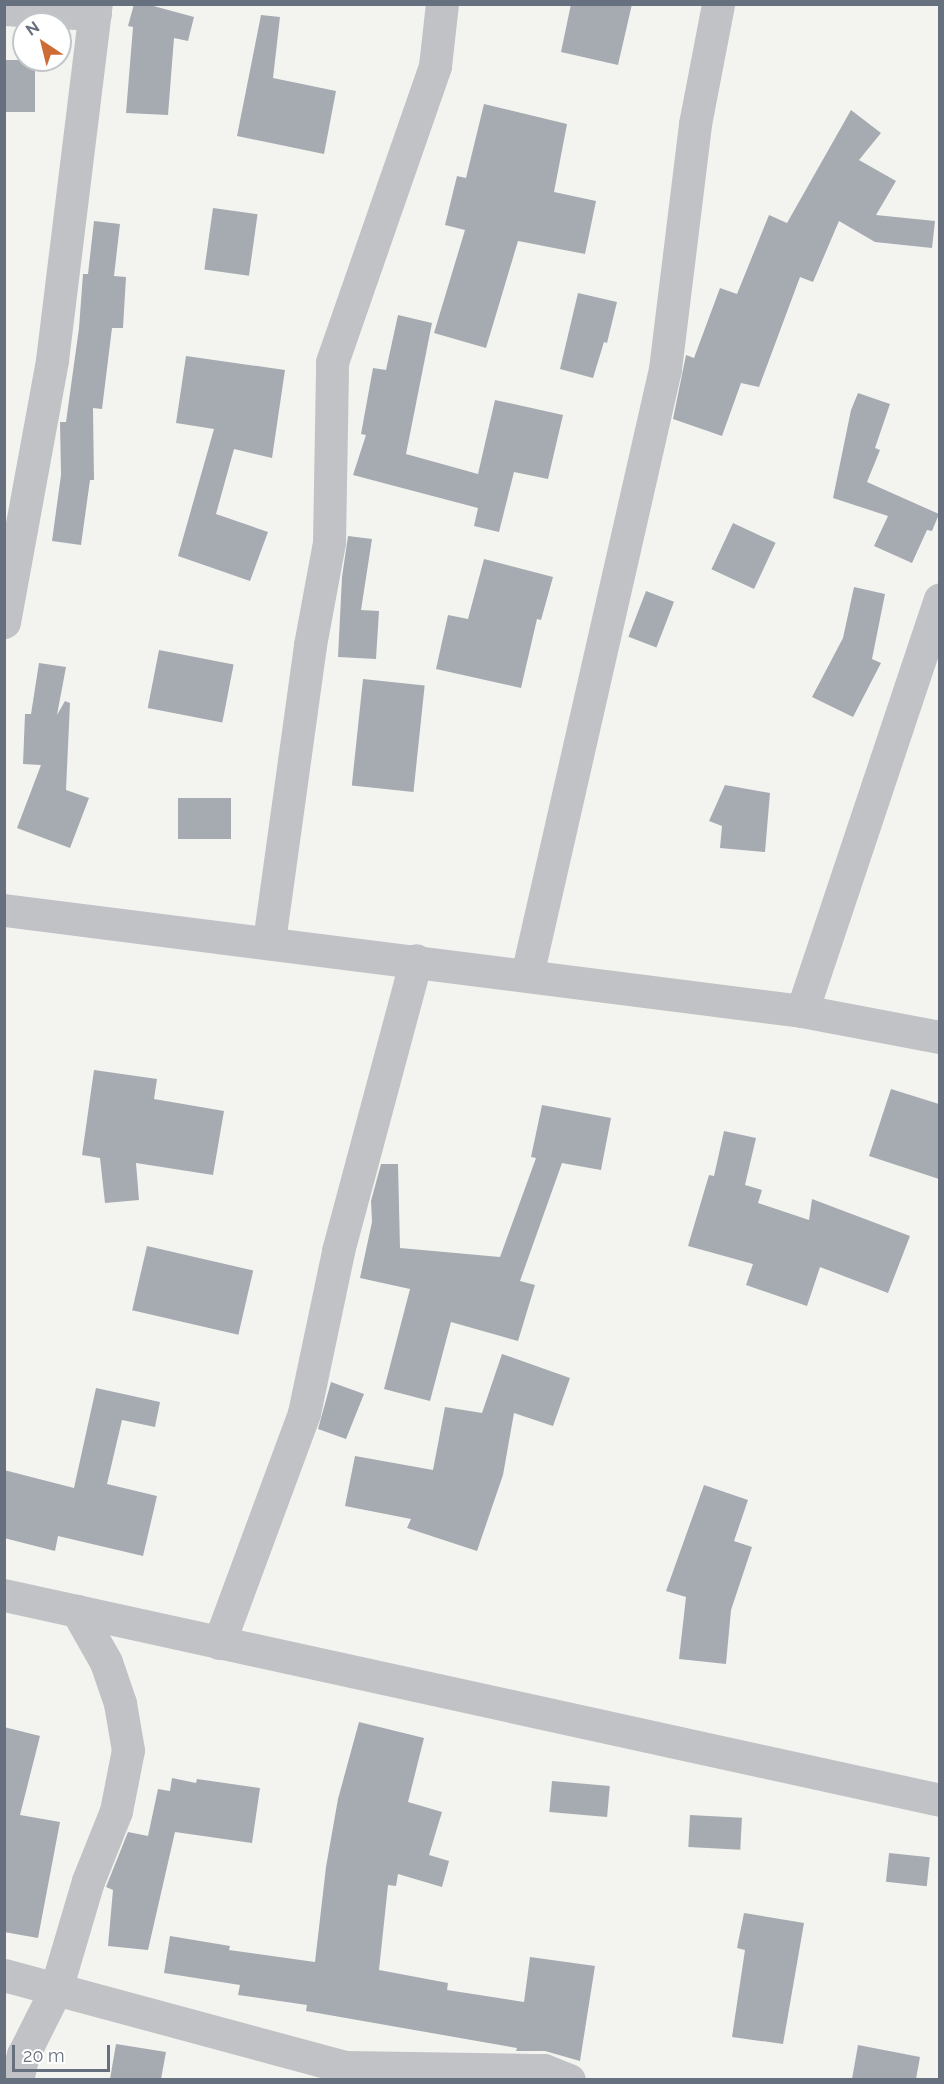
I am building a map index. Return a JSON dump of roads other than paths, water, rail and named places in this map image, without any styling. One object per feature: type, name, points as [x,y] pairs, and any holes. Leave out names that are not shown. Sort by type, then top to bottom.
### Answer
[{"type":"street","points":[[270,941],[310,645],[329,542],[332,362],[435,66],[442,4]]},
{"type":"street","points":[[527,975],[665,369],[695,124],[718,4]]},
{"type":"street","points":[[4,9],[96,9],[52,360],[4,622]]},
{"type":"street","points":[[802,1011],[939,599]]},
{"type":"street","points":[[4,909],[270,941],[802,1011],[939,1037]]},
{"type":"street","points":[[219,1642],[304,1413],[338,1251],[416,960]]},
{"type":"street","points":[[4,1595],[939,1800]]},
{"type":"street","points":[[17,2079],[23,2055],[56,1989],[88,1881],[117,1811],[128,1750],[120,1703],[106,1662],[77,1611]]},
{"type":"street","points":[[4,1976],[56,1989],[343,2073],[544,2070],[569,2079]]}]
